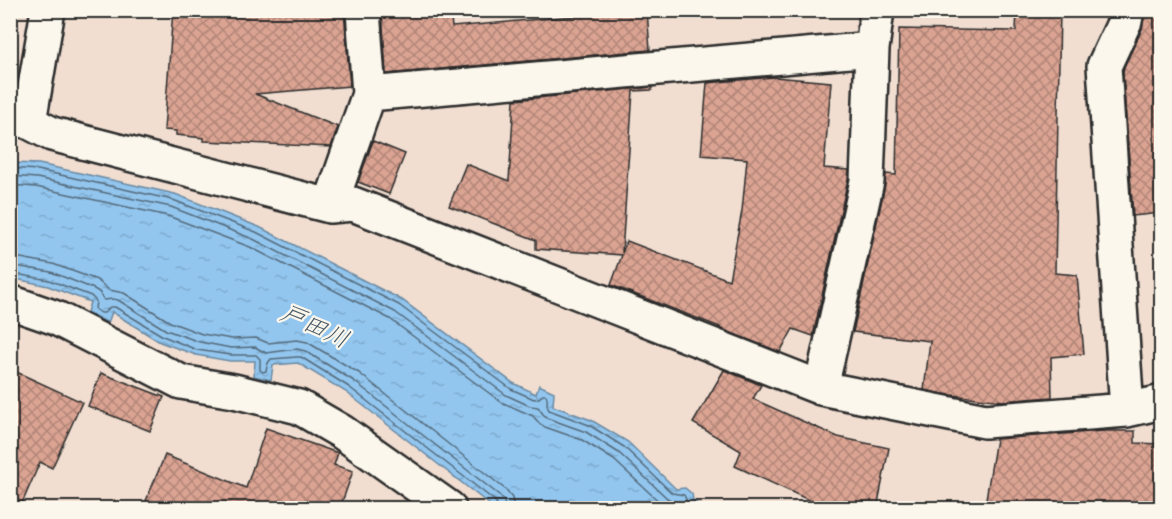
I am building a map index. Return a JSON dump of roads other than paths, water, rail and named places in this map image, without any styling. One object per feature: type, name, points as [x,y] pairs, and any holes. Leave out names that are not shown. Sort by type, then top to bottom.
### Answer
[{"type":"street","points":[[48,10],[20,119],[52,134],[330,206],[353,204],[822,388],[985,421],[1127,410],[1161,402]]},
{"type":"street","points":[[330,206],[369,94],[363,10]]},
{"type":"street","points":[[822,388],[867,181],[872,49],[878,10]]},
{"type":"street","points":[[1127,10],[1125,21],[1104,66],[1127,410]]},
{"type":"street","points":[[369,94],[872,49]]},
{"type":"street","points":[[10,302],[56,318],[181,382],[234,391],[299,407],[342,432],[449,508]]},
{"type":"water","name":"戸田川","points":[[10,163],[39,164],[175,194],[259,227],[402,300],[513,383],[536,394],[539,385],[554,392],[553,406],[591,420],[628,442],[676,489],[685,488],[692,494],[693,500],[703,508],[494,508],[346,392],[298,363],[273,365],[271,380],[254,376],[255,361],[230,361],[196,355],[160,342],[112,312],[108,323],[87,312],[90,302],[48,286],[11,278]]}]
